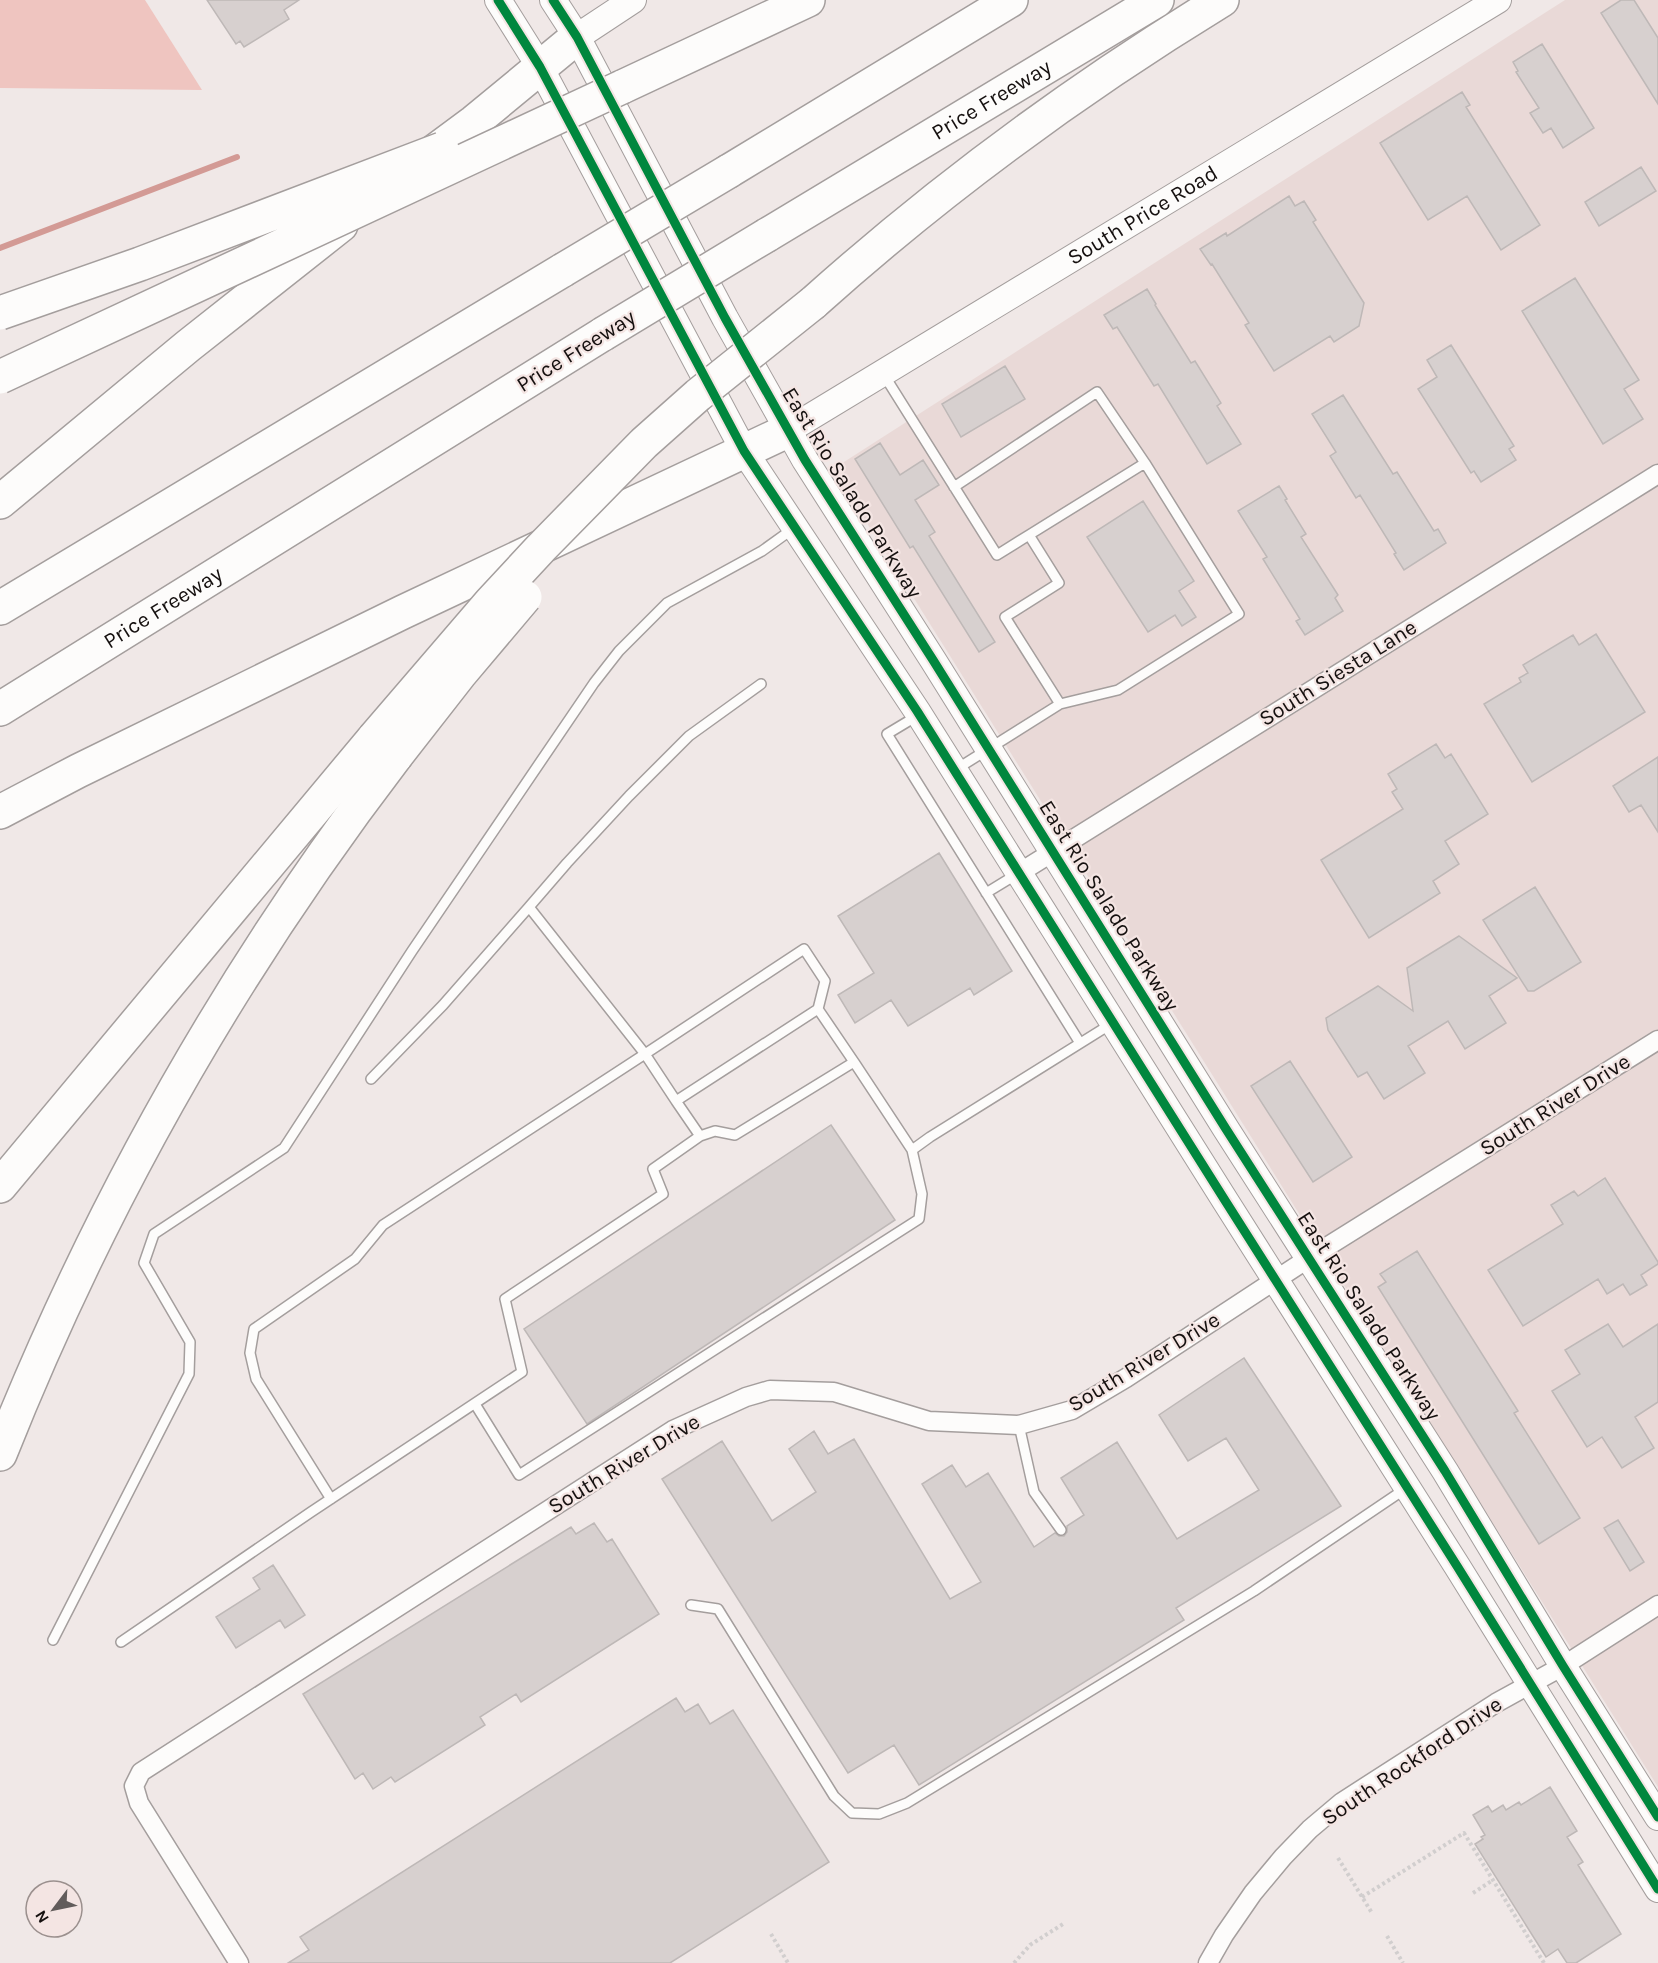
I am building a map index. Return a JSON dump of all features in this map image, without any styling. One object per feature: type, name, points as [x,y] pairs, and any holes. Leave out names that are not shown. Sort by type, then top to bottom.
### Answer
[{"type":"highway","points":[[0,377],[808,0]]},
{"type":"highway","points":[[0,608],[1011,0]]},
{"type":"highway","name":"Price Freeway","points":[[0,710],[603,334],[1157,0]]},
{"type":"highway","points":[[0,1186],[90,1077],[385,747],[460,674],[562,555],[656,456],[813,303],[915,217],[1002,150],[1118,68],[1222,0]]},
{"type":"highway","points":[[0,502],[188,346],[409,170],[474,122],[577,37]]},
{"type":"highway","points":[[0,313],[151,260],[489,131],[622,87]]},
{"type":"highway","points":[[0,812],[88,766],[403,612],[788,431]]},
{"type":"highway","points":[[0,1455],[76,1281],[127,1178],[172,1095],[385,747]]},
{"type":"main road","points":[[498,0],[540,67],[744,451],[920,714],[1658,1889]]},
{"type":"main road","name":"East Rio Salado Parkway","points":[[553,0],[577,37],[714,297],[788,431],[1445,1471],[1658,1817]]},
{"type":"main road","points":[[577,37],[633,0]]},
{"type":"main road","name":"South Price Road","points":[[788,431],[1498,0]]},
{"type":"street","name":"South Siesta Lane","points":[[1019,873],[1658,474]]},
{"type":"street","name":"South River Drive","points":[[240,1963],[139,1803],[134,1786],[141,1772],[592,1480],[673,1430],[746,1397],[770,1390],[834,1392],[929,1421],[1018,1425],[1072,1410],[1126,1378],[1309,1258],[1658,1040]]},
{"type":"street","name":"South Rockford Drive","points":[[1208,1963],[1253,1893],[1310,1829],[1342,1802],[1496,1703],[1563,1666],[1658,1605]]},
{"type":"lane","points":[[882,373],[997,555],[1145,463]]},
{"type":"lane","points":[[954,487],[1097,392],[1145,463],[1239,614],[1118,690],[1060,704],[955,771]]},
{"type":"lane","points":[[53,1640],[189,1374],[190,1342],[144,1263],[154,1234],[284,1148],[432,921],[594,683],[619,651],[667,603],[762,551],[796,527]]},
{"type":"lane","points":[[1029,535],[1059,583],[1005,617],[1060,704]]},
{"type":"lane","points":[[371,1079],[443,1005],[629,796],[689,736],[760,684]]},
{"type":"lane","points":[[920,714],[887,734],[1080,1043]]},
{"type":"lane","points":[[987,893],[1019,873]]},
{"type":"lane","points":[[529,907],[645,1054],[700,1136]]},
{"type":"lane","points":[[331,1499],[256,1379],[250,1353],[254,1329],[355,1259],[383,1225],[804,949],[825,981],[818,1009],[676,1101]]},
{"type":"lane","points":[[475,1404],[519,1475],[919,1219],[922,1194],[912,1150],[818,1009]]},
{"type":"lane","points":[[912,1150],[1113,1023]]},
{"type":"lane","points":[[121,1642],[522,1372],[505,1299],[663,1194],[653,1169],[700,1136],[715,1131],[735,1135],[854,1062]]},
{"type":"lane","points":[[1018,1425],[1034,1492],[1061,1530]]},
{"type":"lane","points":[[691,1605],[718,1609],[834,1796],[852,1813],[879,1814],[907,1803],[1133,1667],[1254,1591],[1407,1488]]},
{"type":"path","points":[[1362,1897],[1464,1833],[1544,1963]]},
{"type":"path","points":[[1338,1858],[1372,1913]]},
{"type":"path","points":[[1473,1893],[1493,1880]]},
{"type":"path","points":[[1014,1963],[1030,1945],[1063,1924]]},
{"type":"path","points":[[771,1934],[788,1963]]},
{"type":"path","points":[[1387,1936],[1403,1963]]},
{"type":"shaded area","points":[[0,0],[145,0],[202,90],[0,88]]},
{"type":"shaded area","points":[[1565,0],[1658,0],[1658,1787],[833,469]]},
{"type":"building","points":[[207,0],[299,0],[284,10],[289,19],[244,47],[240,41],[236,44]]},
{"type":"building","points":[[1621,0],[1634,0],[1658,38],[1658,104],[1601,13]]},
{"type":"building","points":[[1542,44],[1594,128],[1563,148],[1551,128],[1543,133],[1530,113],[1539,108],[1516,72],[1518,71],[1513,62]]},
{"type":"building","points":[[1462,92],[1470,105],[1466,107],[1540,225],[1501,250],[1467,196],[1428,220],[1380,143]]},
{"type":"building","points":[[1641,167],[1656,191],[1599,226],[1585,202]]},
{"type":"building","points":[[1289,196],[1295,206],[1304,201],[1316,220],[1313,222],[1364,303],[1359,326],[1334,342],[1330,336],[1274,371],[1245,325],[1249,323],[1200,249],[1226,233],[1227,236]]},
{"type":"building","points":[[1575,278],[1639,380],[1624,389],[1643,419],[1603,444],[1522,311]]},
{"type":"building","points":[[1147,289],[1191,363],[1195,361],[1221,403],[1217,406],[1241,444],[1207,464],[1158,384],[1154,386],[1117,327],[1113,329],[1104,315]]},
{"type":"building","points":[[1451,345],[1514,446],[1509,449],[1516,460],[1481,482],[1474,471],[1471,473],[1418,389],[1437,377],[1427,360]]},
{"type":"building","points":[[1005,366],[1025,399],[961,437],[942,404]]},
{"type":"building","points":[[1343,395],[1393,474],[1397,472],[1434,531],[1438,529],[1446,543],[1404,570],[1360,495],[1356,498],[1330,456],[1336,452],[1312,414]]},
{"type":"building","points":[[880,443],[900,475],[923,460],[939,485],[915,500],[935,532],[929,536],[995,642],[979,652],[913,546],[910,548],[855,459]]},
{"type":"building","points":[[1279,486],[1306,534],[1301,537],[1338,595],[1335,598],[1343,611],[1305,635],[1296,621],[1300,619],[1263,559],[1267,557],[1238,511]]},
{"type":"building","points":[[1143,501],[1194,581],[1179,591],[1196,617],[1182,626],[1175,615],[1148,632],[1087,537]]},
{"type":"building","points":[[1596,634],[1645,712],[1532,782],[1484,704],[1521,682],[1519,678],[1528,673],[1523,665],[1573,635],[1579,645]]},
{"type":"building","points":[[1436,744],[1445,758],[1451,754],[1488,814],[1445,841],[1459,864],[1433,881],[1440,893],[1369,938],[1321,860],[1403,809],[1392,792],[1397,789],[1388,774]]},
{"type":"building","points":[[1658,757],[1658,832],[1641,805],[1629,812],[1613,786]]},
{"type":"building","points":[[939,853],[1012,971],[974,995],[970,988],[908,1026],[891,1000],[855,1023],[838,995],[874,973],[838,916]]},
{"type":"building","points":[[1535,887],[1581,962],[1534,991],[1528,991],[1483,920]]},
{"type":"building","points":[[1459,936],[1517,978],[1489,996],[1506,1023],[1465,1049],[1448,1021],[1408,1046],[1425,1073],[1384,1099],[1367,1072],[1358,1077],[1328,1030],[1326,1018],[1378,986],[1413,1011],[1407,968]]},
{"type":"building","points":[[1290,1061],[1352,1157],[1313,1182],[1251,1086]]},
{"type":"building","points":[[831,1125],[895,1220],[587,1424],[524,1329]]},
{"type":"building","points":[[1605,1178],[1658,1262],[1641,1275],[1647,1285],[1630,1295],[1623,1284],[1607,1294],[1598,1279],[1523,1326],[1488,1270],[1563,1224],[1551,1205],[1574,1191],[1578,1196]]},
{"type":"building","points":[[1417,1251],[1518,1411],[1514,1413],[1580,1518],[1539,1544],[1378,1287],[1386,1282],[1380,1274]]},
{"type":"building","points":[[1608,1324],[1623,1347],[1658,1324],[1658,1402],[1635,1417],[1654,1448],[1622,1468],[1602,1437],[1587,1447],[1552,1391],[1580,1374],[1565,1350]]},
{"type":"building","points":[[1244,1358],[1341,1506],[1176,1608],[1184,1620],[919,1785],[894,1745],[848,1773],[662,1479],[722,1441],[772,1521],[816,1492],[789,1449],[814,1431],[828,1454],[854,1439],[950,1599],[981,1582],[922,1484],[952,1465],[966,1487],[988,1473],[1034,1547],[1055,1533],[1064,1536],[1067,1526],[1084,1515],[1061,1478],[1117,1442],[1177,1539],[1259,1490],[1226,1438],[1188,1461],[1159,1415]]},
{"type":"building","points":[[1618,1520],[1644,1562],[1630,1571],[1604,1528]]},
{"type":"building","points":[[594,1523],[607,1542],[612,1539],[659,1614],[521,1702],[516,1694],[480,1717],[485,1725],[395,1782],[391,1777],[373,1789],[363,1773],[355,1779],[303,1694],[571,1527],[576,1534]]},
{"type":"building","points":[[273,1565],[305,1615],[285,1628],[280,1620],[236,1648],[216,1617],[260,1589],[253,1578]]},
{"type":"building","points":[[676,1698],[685,1712],[698,1704],[710,1724],[733,1710],[829,1862],[670,1963],[288,1963],[309,1950],[300,1937]]},
{"type":"building","points":[[1550,1787],[1577,1831],[1567,1837],[1583,1862],[1578,1865],[1621,1934],[1576,1963],[1567,1963],[1558,1949],[1546,1957],[1475,1844],[1485,1835],[1473,1815],[1488,1806],[1492,1812],[1503,1805],[1506,1810],[1519,1802],[1521,1805]]},
{"type":"waterway","points":[[0,248],[237,157]]},
{"type":"cycle path","points":[[498,0],[540,67],[744,451],[917,711],[1457,1566],[1658,1889]]},
{"type":"cycle path","points":[[553,0],[577,37],[725,318],[805,460],[933,660],[1226,1129],[1445,1471],[1658,1817]]}]
